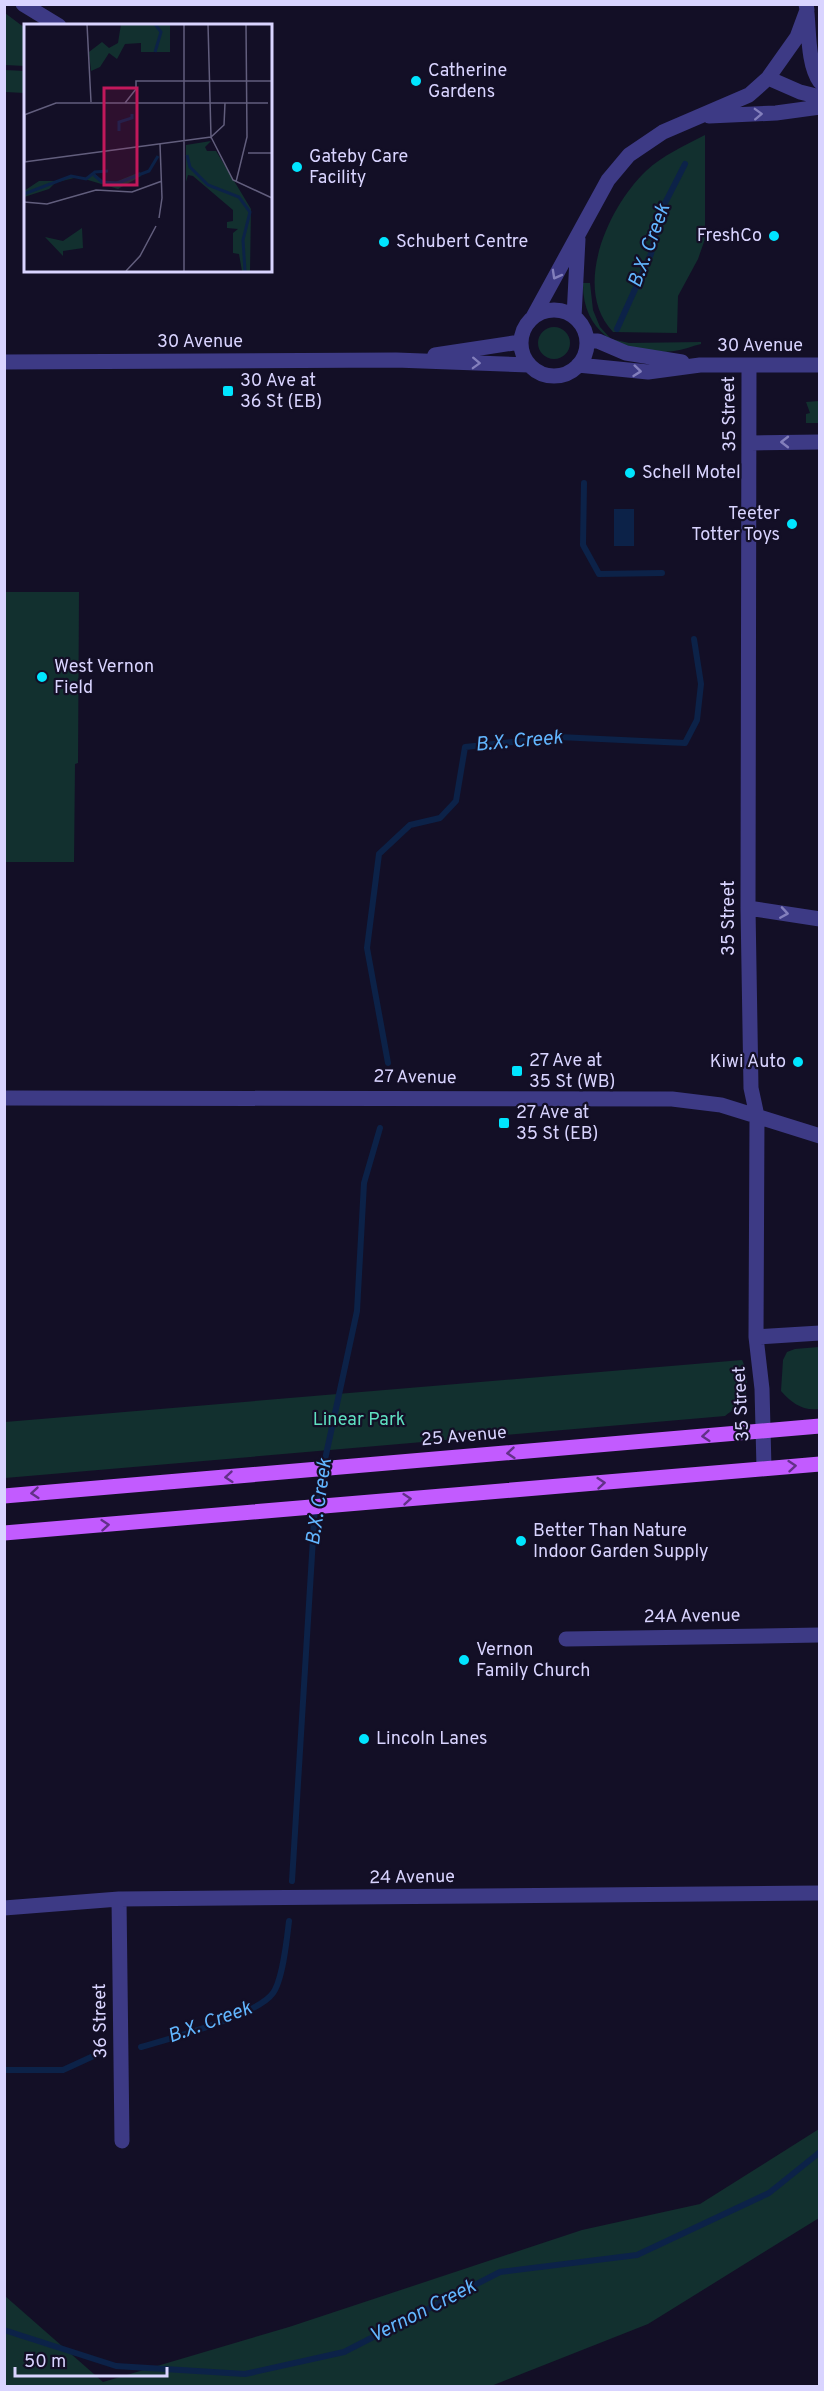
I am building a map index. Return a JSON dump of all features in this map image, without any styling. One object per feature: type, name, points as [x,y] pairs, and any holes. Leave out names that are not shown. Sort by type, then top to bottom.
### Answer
[{"type":"main road","name":"25 Avenue","points":[[4,1496],[819,1426]]},
{"type":"main road","points":[[4,1533],[819,1464]]},
{"type":"street","points":[[23,4],[56,24]]},
{"type":"street","points":[[532,317],[546,310],[563,311],[574,317],[581,325],[587,341],[584,355],[578,365],[562,375],[551,376],[538,372],[524,358],[520,342],[525,326],[608,180],[629,155],[663,132],[749,95],[768,78],[797,37],[806,8]]},
{"type":"street","points":[[806,8],[815,76],[819,82]]},
{"type":"street","points":[[768,78],[800,92],[819,97]]},
{"type":"street","points":[[700,116],[776,113],[819,107]]},
{"type":"street","points":[[574,317],[579,233]]},
{"type":"street","name":"30 Avenue","points":[[587,341],[598,341],[626,352],[700,365],[819,366]]},
{"type":"street","name":"30 Avenue","points":[[396,360],[520,342]]},
{"type":"street","name":"30 Avenue","points":[[4,362],[396,360],[529,365]]},
{"type":"street","name":"30 Avenue","points":[[578,365],[648,372],[700,365]]},
{"type":"street","name":"35 Street","points":[[749,366],[751,443],[748,908],[751,1088],[757,1116],[756,1337],[762,1389],[764,1468]]},
{"type":"street","points":[[751,443],[819,442]]},
{"type":"street","points":[[748,908],[819,919]]},
{"type":"street","name":"27 Avenue","points":[[4,1098],[672,1099],[721,1105],[819,1136]]},
{"type":"street","points":[[756,1337],[819,1333]]},
{"type":"street","name":"24A Avenue","points":[[566,1639],[819,1635]]},
{"type":"street","name":"24 Avenue","points":[[4,1908],[119,1899],[819,1893]]},
{"type":"street","name":"36 Street","points":[[119,1899],[122,2141]]},
{"type":"green space","points":[[5,13],[24,27],[24,66],[5,65]]},
{"type":"green space","points":[[5,70],[24,71],[24,93],[5,92]]},
{"type":"green space","points":[[705,135],[705,239],[698,259],[678,296],[677,333],[613,332],[601,314],[595,293],[595,271],[608,226],[632,186],[646,171],[667,155]]},
{"type":"green space","points":[[583,283],[590,283],[593,310],[600,327],[611,339],[629,343],[701,342],[701,344],[657,352],[624,346],[610,339],[590,317]]},
{"type":"green space","points":[[554,327],[565,332],[570,343],[565,354],[554,359],[543,354],[538,343],[543,332]]},
{"type":"green space","points":[[819,401],[819,423],[806,423],[806,414],[810,413],[806,402]]},
{"type":"green space","name":"West Vernon Field","points":[[5,592],[79,592],[78,763],[75,764],[74,862],[5,862]]},
{"type":"green space","points":[[819,1347],[819,1409],[807,1409],[793,1402],[781,1391],[783,1360],[787,1352],[795,1349]]},
{"type":"green space","name":"Linear Park","points":[[742,1360],[747,1379],[746,1395],[740,1404],[725,1416],[5,1478],[5,1422]]},
{"type":"green space","points":[[819,2129],[819,2218],[648,2324],[491,2386],[5,2386],[5,2296],[103,2382],[289,2327],[582,2230],[700,2204]]},
{"type":"water","points":[[614,509],[634,509],[634,546],[614,546]]},
{"type":"waterway","name":"B.X. Creek","points":[[617,329],[651,254],[660,213],[685,164]]},
{"type":"waterway","name":"B.X. Creek","points":[[584,483],[583,545],[599,574],[662,573]]},
{"type":"waterway","name":"B.X. Creek","points":[[388,1063],[367,948],[379,854],[410,825],[440,818],[456,801],[465,747],[559,737],[685,743],[697,720],[701,684],[694,639]]},
{"type":"waterway","name":"B.X. Creek","points":[[292,1881],[315,1506],[357,1311],[364,1183],[380,1128]]},
{"type":"waterway","name":"B.X. Creek","points":[[141,2047],[232,2018],[264,2001],[273,1993],[279,1978],[289,1921]]},
{"type":"waterway","name":"B.X. Creek","points":[[4,2070],[63,2070],[100,2053]]},
{"type":"waterway","name":"Vernon Creek","points":[[4,2330],[116,2366],[245,2374],[344,2352],[500,2272],[637,2255],[769,2193],[820,2152]]},
{"type":"place","name":"Catherine Gardens","points":[[416,81]]},
{"type":"place","name":"Gateby Care Facility","points":[[297,167]]},
{"type":"place","name":"FreshCo","points":[[774,236]]},
{"type":"place","name":"Schubert Centre","points":[[384,242]]},
{"type":"place","name":"30 Ave at 36 St (EB)","points":[[228,391]]},
{"type":"place","name":"Schell Motel","points":[[630,473]]},
{"type":"place","name":"Teeter Totter Toys","points":[[792,524]]},
{"type":"place","name":"West Vernon Field","points":[[42,677]]},
{"type":"place","name":"Kiwi Auto","points":[[798,1062]]},
{"type":"place","name":"27 Ave at 35 St (WB)","points":[[517,1071]]},
{"type":"place","name":"27 Ave at 35 St (EB)","points":[[504,1123]]},
{"type":"place","name":"Better Than Nature Indoor Garden Supply","points":[[521,1541]]},
{"type":"place","name":"Vernon Family Church","points":[[464,1660]]},
{"type":"place","name":"Lincoln Lanes","points":[[364,1739]]}]
